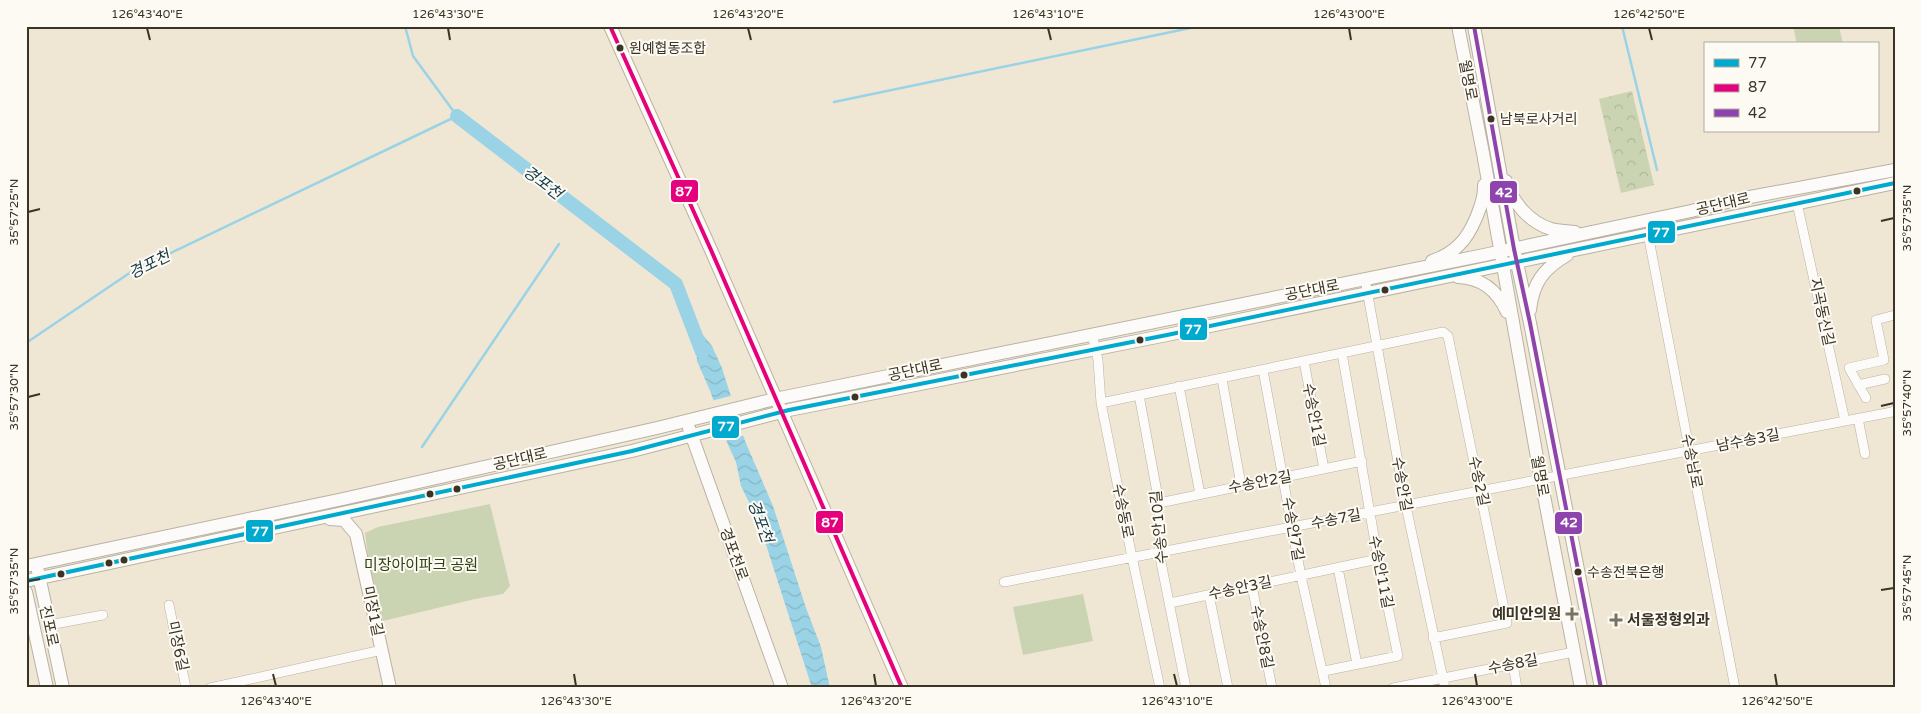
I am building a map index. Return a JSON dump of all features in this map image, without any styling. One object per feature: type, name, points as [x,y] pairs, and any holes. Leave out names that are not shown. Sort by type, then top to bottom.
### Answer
[{"type":"street","points":[[610,26],[902,688]]},
{"type":"street","name":"월명로","points":[[1458,26],[1581,688]]},
{"type":"street","name":"월명로","points":[[1474,26],[1514,249],[1601,688]]},
{"type":"street","points":[[1496,151],[1508,186],[1519,208],[1529,217],[1551,229],[1585,234]]},
{"type":"street","points":[[1407,271],[1438,259],[1459,245],[1468,233],[1477,216],[1484,191],[1483,153]]},
{"type":"street","name":"공단대로","points":[[33,579],[632,451],[781,412],[963,374],[1096,350],[1433,279],[1500,258],[1514,249],[1691,212],[1739,199],[1895,170]]},
{"type":"street","name":"공단대로","points":[[31,565],[343,499],[752,404],[1092,334],[1407,271],[1500,258],[1517,262],[1895,183]]},
{"type":"street","name":"지곡동신길","points":[[1797,203],[1845,421]]},
{"type":"street","name":"수송남로","points":[[1648,234],[1735,688]]},
{"type":"street","points":[[1530,323],[1532,298],[1545,270],[1568,254],[1585,247]]},
{"type":"street","points":[[1433,279],[1460,277],[1472,278],[1483,283],[1495,291],[1503,302],[1514,329]]},
{"type":"street","name":"수송안길","points":[[1365,279],[1406,506],[1445,688]]},
{"type":"street","points":[[1866,398],[1849,368],[1884,360],[1876,320],[1895,315]]},
{"type":"street","name":"수송2길","points":[[1378,345],[1443,332],[1448,336],[1507,624],[1434,638]]},
{"type":"street","name":"수송동로","points":[[1092,334],[1098,360],[1102,403],[1160,688]]},
{"type":"street","points":[[1102,403],[1378,345]]},
{"type":"street","name":"수송안11길","points":[[1324,671],[1398,656],[1378,559],[1342,353]]},
{"type":"street","name":"수송안1길","points":[[1304,361],[1324,469]]},
{"type":"street","name":"수송안7길","points":[[1263,370],[1301,576],[1324,671],[1326,688]]},
{"type":"street","points":[[1222,379],[1241,485]]},
{"type":"street","points":[[1858,385],[1885,379]]},
{"type":"street","points":[[1179,386],[1200,494]]},
{"type":"street","name":"수송안10길","points":[[1139,396],[1159,503],[1159,552],[1186,688]]},
{"type":"street","name":"남수송3길","points":[[1541,480],[1895,410]]},
{"type":"street","points":[[1858,418],[1865,454]]},
{"type":"street","name":"경포천로","points":[[688,420],[692,436],[782,688]]},
{"type":"street","name":"수송안2길","points":[[1159,503],[1362,461]]},
{"type":"street","name":"수송7길","points":[[1004,582],[1541,480]]},
{"type":"street","points":[[314,519],[344,520],[356,534],[365,514],[388,504]]},
{"type":"street","name":"미장1길","points":[[356,534],[390,688]]},
{"type":"street","name":"수송안3길","points":[[1170,603],[1378,559]]},
{"type":"street","name":"진포로","points":[[31,565],[33,579],[49,626],[63,688]]},
{"type":"street","points":[[1338,568],[1357,664]]},
{"type":"street","name":"수송안8길","points":[[1252,586],[1272,688]]},
{"type":"street","name":"진포로","points":[[26,592],[31,635],[47,688]]},
{"type":"street","points":[[1209,595],[1228,688]]},
{"type":"street","name":"미장6길","points":[[169,605],[186,688]]},
{"type":"street","points":[[49,626],[103,615]]},
{"type":"street","points":[[210,688],[382,650]]},
{"type":"street","name":"수송8길","points":[[1393,688],[1574,652]]},
{"type":"street","points":[[1513,664],[1517,688]]},
{"type":"green space","points":[[1793,26],[1839,26],[1843,42],[1797,42]]},
{"type":"green space","points":[[1632,91],[1654,185],[1621,193],[1599,99]]},
{"type":"green space","name":"미장아이파크 공원","points":[[490,504],[510,586],[503,594],[383,621],[368,557],[365,533],[378,527]]},
{"type":"green space","points":[[1083,594],[1093,641],[1023,655],[1013,607]]},
{"type":"water","points":[[695,325],[712,346],[722,368],[745,441],[773,506],[806,608],[821,647],[830,688],[812,688],[759,523],[741,486],[736,462],[728,445],[711,393],[697,361]]},
{"type":"pier","points":[[734,395],[746,435],[724,441],[711,401]]},
{"type":"waterway","name":"경포천","points":[[26,343],[131,272],[457,116],[413,56],[405,26]]},
{"type":"waterway","points":[[834,102],[1200,26]]},
{"type":"waterway","points":[[1622,26],[1657,170]]},
{"type":"waterway","name":"경포천","points":[[457,116],[676,284],[702,352]]},
{"type":"waterway","points":[[422,447],[559,244]]},
{"type":"transit line","name":"87","points":[[610,26],[711,250],[902,688]]},
{"type":"transit line","name":"42","points":[[1474,26],[1514,249],[1601,688]]},
{"type":"transit line","name":"77","points":[[26,581],[632,451],[789,410],[1167,335],[1895,183]]},
{"type":"place","name":"원예협동조합","points":[[620,48]]},
{"type":"place","name":"남북로사거리","points":[[1491,119]]},
{"type":"place","name":"수송전북은행","points":[[1578,572]]},
{"type":"place","name":"예미안의원","points":[[1572,614]]},
{"type":"place","name":"서울정형외과","points":[[1616,620]]}]
